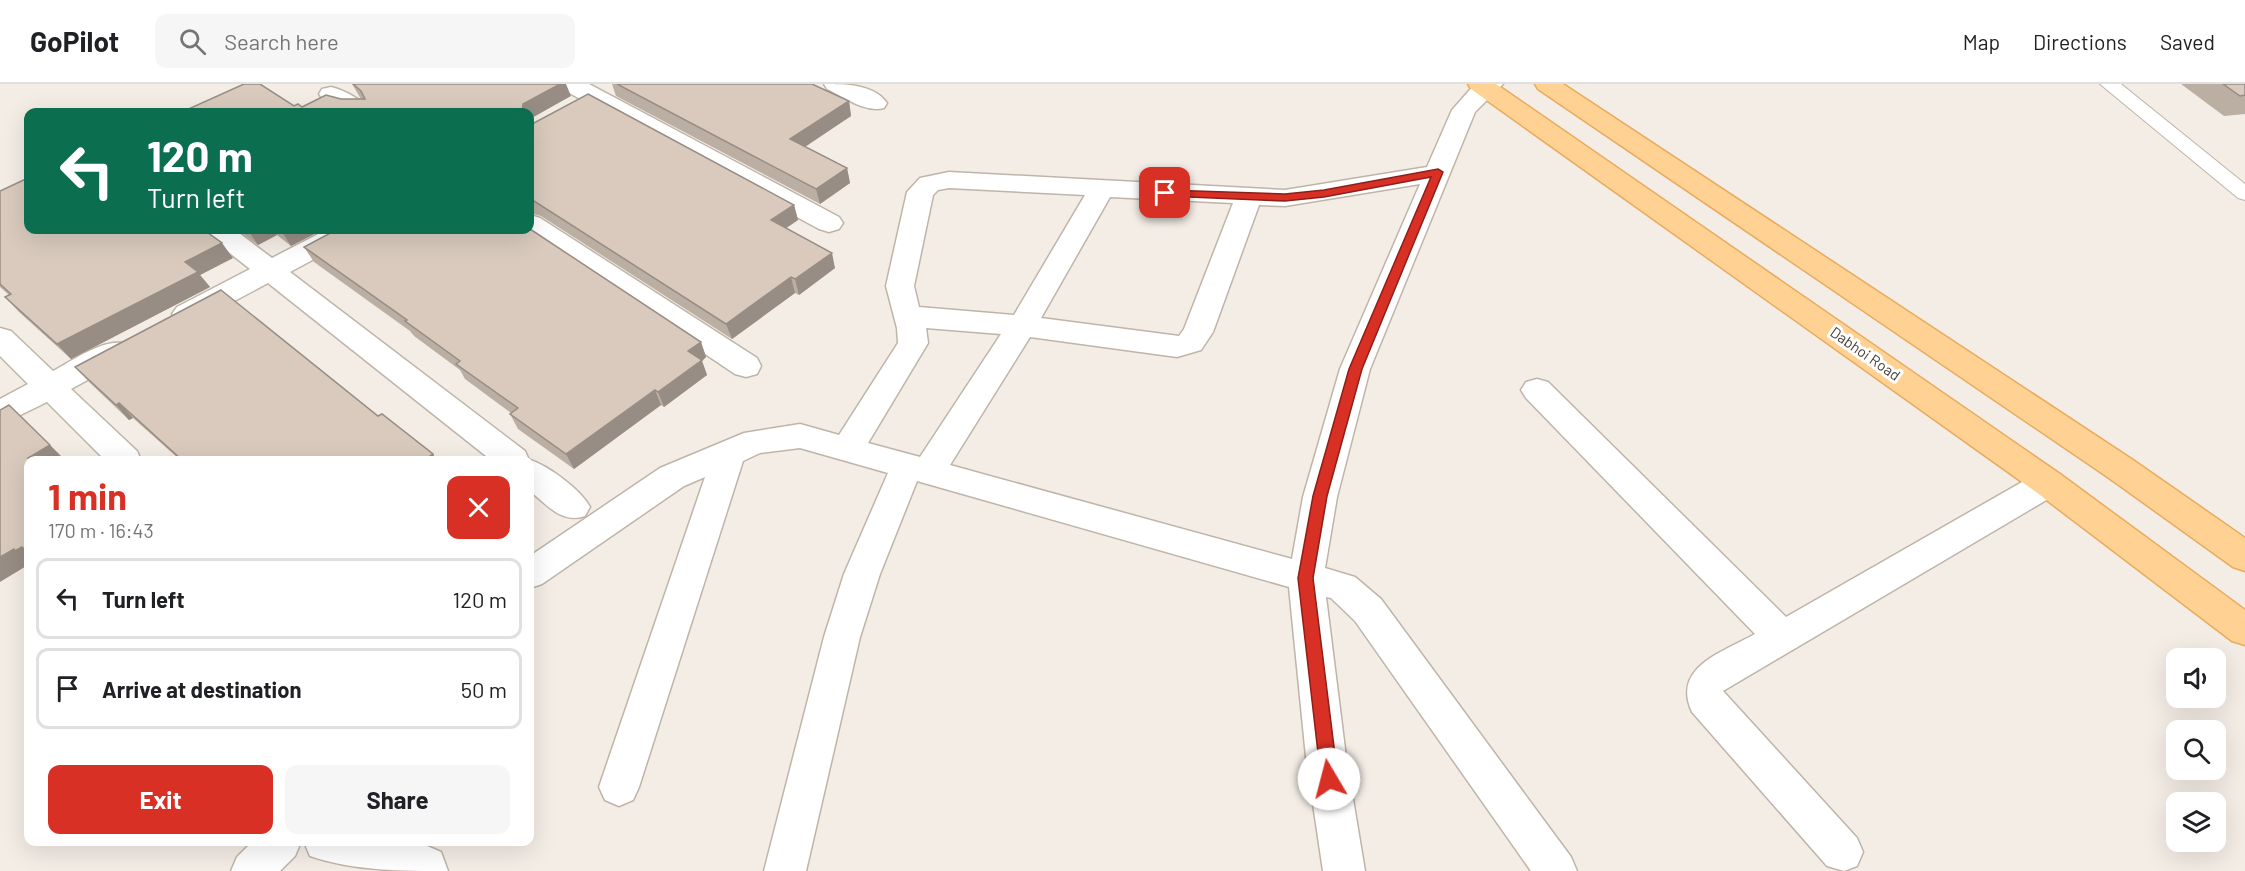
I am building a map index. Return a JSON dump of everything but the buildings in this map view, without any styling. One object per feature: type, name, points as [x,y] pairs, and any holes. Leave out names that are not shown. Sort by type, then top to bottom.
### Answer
[{"type":"main road","points":[[1547,84],[2121,469],[2245,557]]},
{"type":"main road","name":"Dabhoi Road","points":[[1486,85],[2048,483],[2245,630]]},
{"type":"street","points":[[572,84],[605,90],[829,223]]},
{"type":"street","points":[[836,84],[875,104]]},
{"type":"street","points":[[1344,871],[1326,757],[1306,578],[1320,496],[1356,369],[1464,110],[1486,85]]},
{"type":"street","points":[[567,111],[605,90]]},
{"type":"street","points":[[331,94],[353,108]]},
{"type":"street","points":[[847,449],[913,343],[914,330],[900,300],[900,286],[920,192],[929,184],[949,180],[1101,190],[1285,198],[1324,194],[1438,172]]},
{"type":"street","points":[[785,871],[842,637],[862,574],[917,469],[1022,326],[1101,190]]},
{"type":"street","points":[[907,316],[1022,326],[1177,347],[1190,343],[1198,332],[1249,197]]},
{"type":"street","points":[[534,227],[746,366]]},
{"type":"street","points":[[223,234],[508,456]]},
{"type":"street","points":[[0,413],[339,234]]},
{"type":"street","points":[[0,338],[121,456]]},
{"type":"street","points":[[1537,390],[1780,636]]},
{"type":"street","points":[[534,571],[672,477],[755,442],[800,436],[1342,587],[1368,610],[1556,871]]},
{"type":"street","points":[[619,786],[729,453]]},
{"type":"street","points":[[534,476],[573,507]]},
{"type":"street","points":[[1842,852],[1705,700],[1704,689],[1708,680],[1780,636],[2048,483]]},
{"type":"street","points":[[252,871],[276,846]]},
{"type":"street","points":[[348,846],[404,856],[426,866],[427,871]]},
{"type":"lane","points":[[2109,84],[2245,194]]},
{"type":"route","points":[[1165,193],[1285,198],[1324,194],[1438,172],[1356,369],[1320,496],[1306,578],[1329,779]]}]
